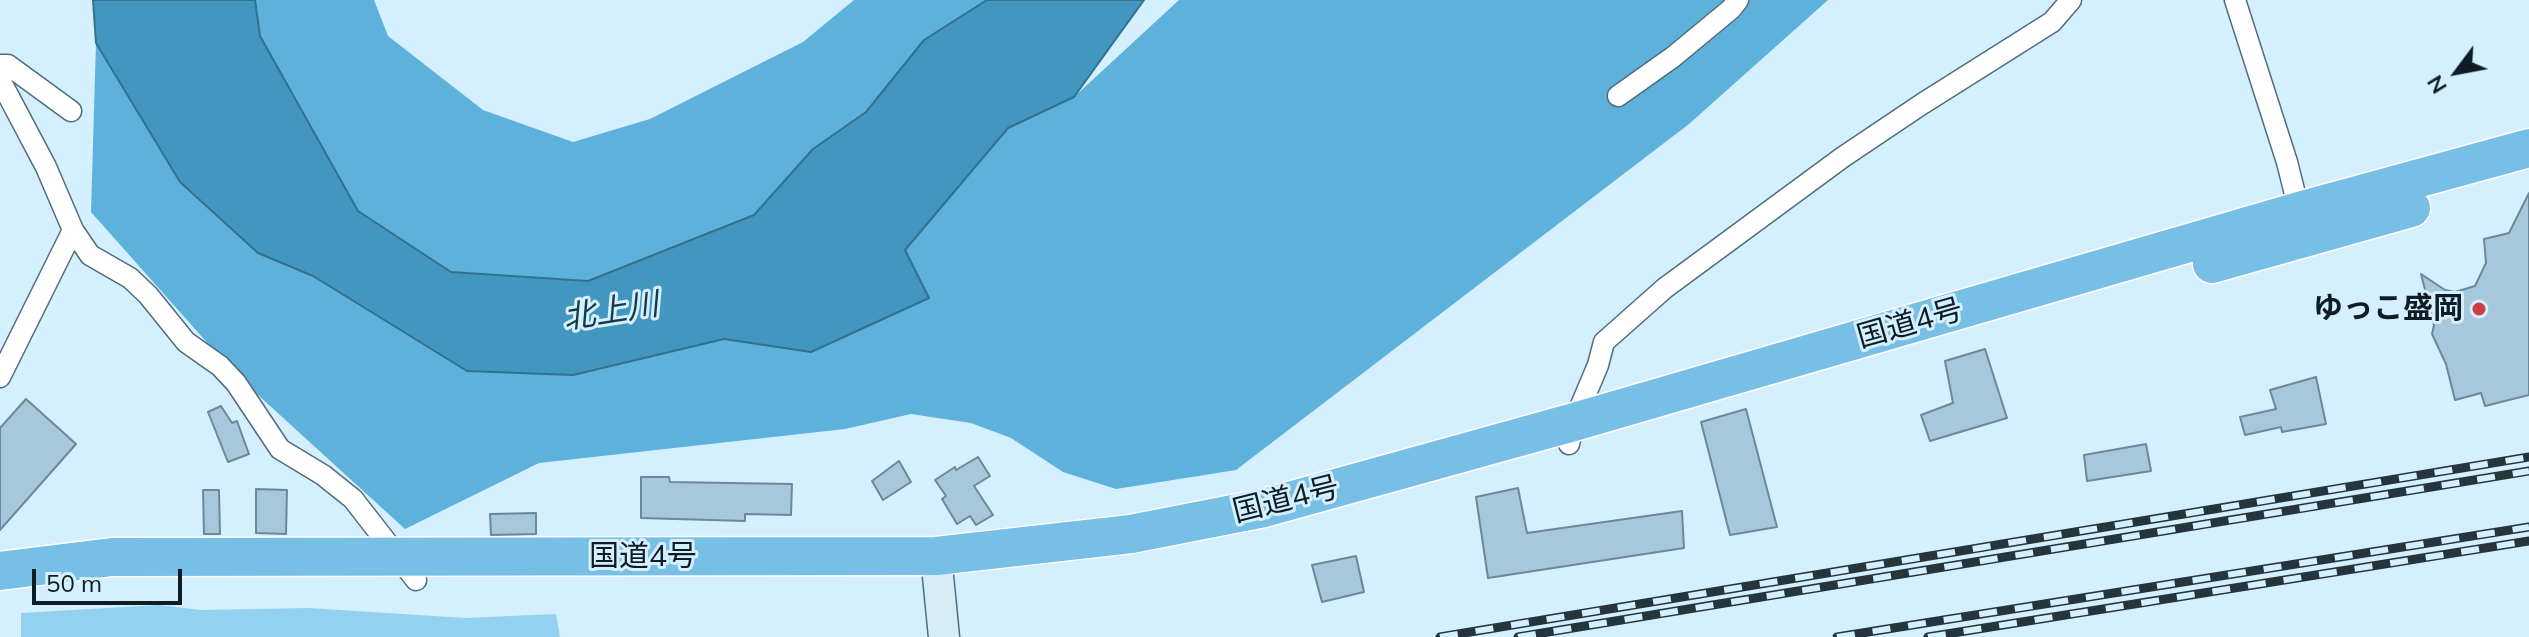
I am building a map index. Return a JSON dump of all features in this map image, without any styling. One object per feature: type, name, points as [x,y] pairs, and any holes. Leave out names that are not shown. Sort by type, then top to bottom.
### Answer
[{"type":"highway","name":"国道4号","points":[[5,576],[127,578],[407,569],[937,569],[1140,554],[1268,528],[1571,433],[2302,225],[2529,148]]},
{"type":"highway","name":"国道4号","points":[[2302,225],[2529,174]]},
{"type":"street","points":[[1618,96],[1673,57],[1738,0]]},
{"type":"street","points":[[1571,433],[1604,342],[1665,288],[1843,157],[2052,22],[2071,0]]},
{"type":"street","points":[[2235,0],[2287,162],[2302,225]]},
{"type":"street","points":[[0,65],[8,65],[71,111]]},
{"type":"street","points":[[0,80],[46,167],[73,230],[90,255],[130,278],[186,342],[220,366],[236,383],[280,449],[323,475],[353,499],[407,569]]},
{"type":"street","points":[[0,377],[73,230]]},
{"type":"street","points":[[937,569],[944,637]]},
{"type":"shaded area","points":[[255,0],[374,0],[388,36],[483,110],[573,142],[650,119],[803,42],[854,0],[987,0],[924,40],[866,112],[813,149],[754,215],[588,281],[451,272],[358,211],[260,36]]},
{"type":"shaded area","points":[[1179,0],[1828,0],[1689,124],[1236,470],[1116,489],[1063,472],[1011,438],[971,423],[911,414],[845,429],[539,463],[405,529],[235,374],[91,212],[96,43],[180,182],[258,253],[573,375],[724,339],[811,352],[928,298],[905,250],[1008,128],[1074,97]]},
{"type":"shaded area","points":[[159,605],[201,610],[309,608],[465,618],[556,614],[560,637],[21,637],[21,613]]},
{"type":"water","name":"北上川","points":[[93,0],[255,0],[260,36],[358,211],[451,272],[588,281],[754,215],[813,149],[866,112],[924,40],[987,0],[1144,0],[1074,97],[1008,128],[905,250],[929,298],[811,352],[724,339],[573,375],[467,371],[313,276],[258,253],[180,182],[96,43]]},
{"type":"building","name":"ゆっこ盛岡","points":[[2529,193],[2529,395],[2485,406],[2481,393],[2455,400],[2446,364],[2432,334],[2434,325],[2421,274],[2445,290],[2455,292],[2475,286],[2486,263],[2484,239],[2509,233]]},
{"type":"building","points":[[1985,349],[2007,418],[1930,441],[1921,415],[1953,403],[1945,361]]},
{"type":"building","points":[[2316,377],[2326,424],[2282,432],[2281,427],[2245,435],[2240,417],[2276,409],[2270,390]]},
{"type":"building","points":[[26,399],[76,444],[0,530],[0,428]]},
{"type":"building","points":[[221,406],[232,423],[237,421],[249,454],[228,462],[208,412]]},
{"type":"building","points":[[1746,409],[1777,527],[1730,535],[1701,422]]},
{"type":"building","points":[[2146,444],[2151,471],[2087,481],[2084,455]]},
{"type":"building","points":[[978,457],[990,476],[974,486],[993,515],[976,525],[970,516],[957,524],[942,499],[946,496],[935,480]]},
{"type":"building","points":[[899,461],[911,482],[883,500],[872,481]]},
{"type":"building","points":[[641,477],[669,477],[670,482],[792,484],[791,515],[745,514],[745,521],[641,518]]},
{"type":"building","points":[[1518,488],[1527,533],[1682,511],[1684,548],[1488,578],[1476,497]]},
{"type":"building","points":[[256,489],[287,490],[286,534],[256,533]]},
{"type":"building","points":[[203,490],[219,490],[220,534],[204,534]]},
{"type":"building","points":[[536,513],[536,534],[491,535],[490,514]]},
{"type":"building","points":[[1356,556],[1364,592],[1322,602],[1312,565]]},
{"type":"railway","points":[[1440,637],[2529,457]]},
{"type":"railway","points":[[1518,637],[2529,471]]},
{"type":"railway","points":[[1837,637],[2529,527]]},
{"type":"railway","points":[[1928,637],[2529,541]]},
{"type":"place","name":"ゆっこ盛岡","points":[[2479,309]]}]
